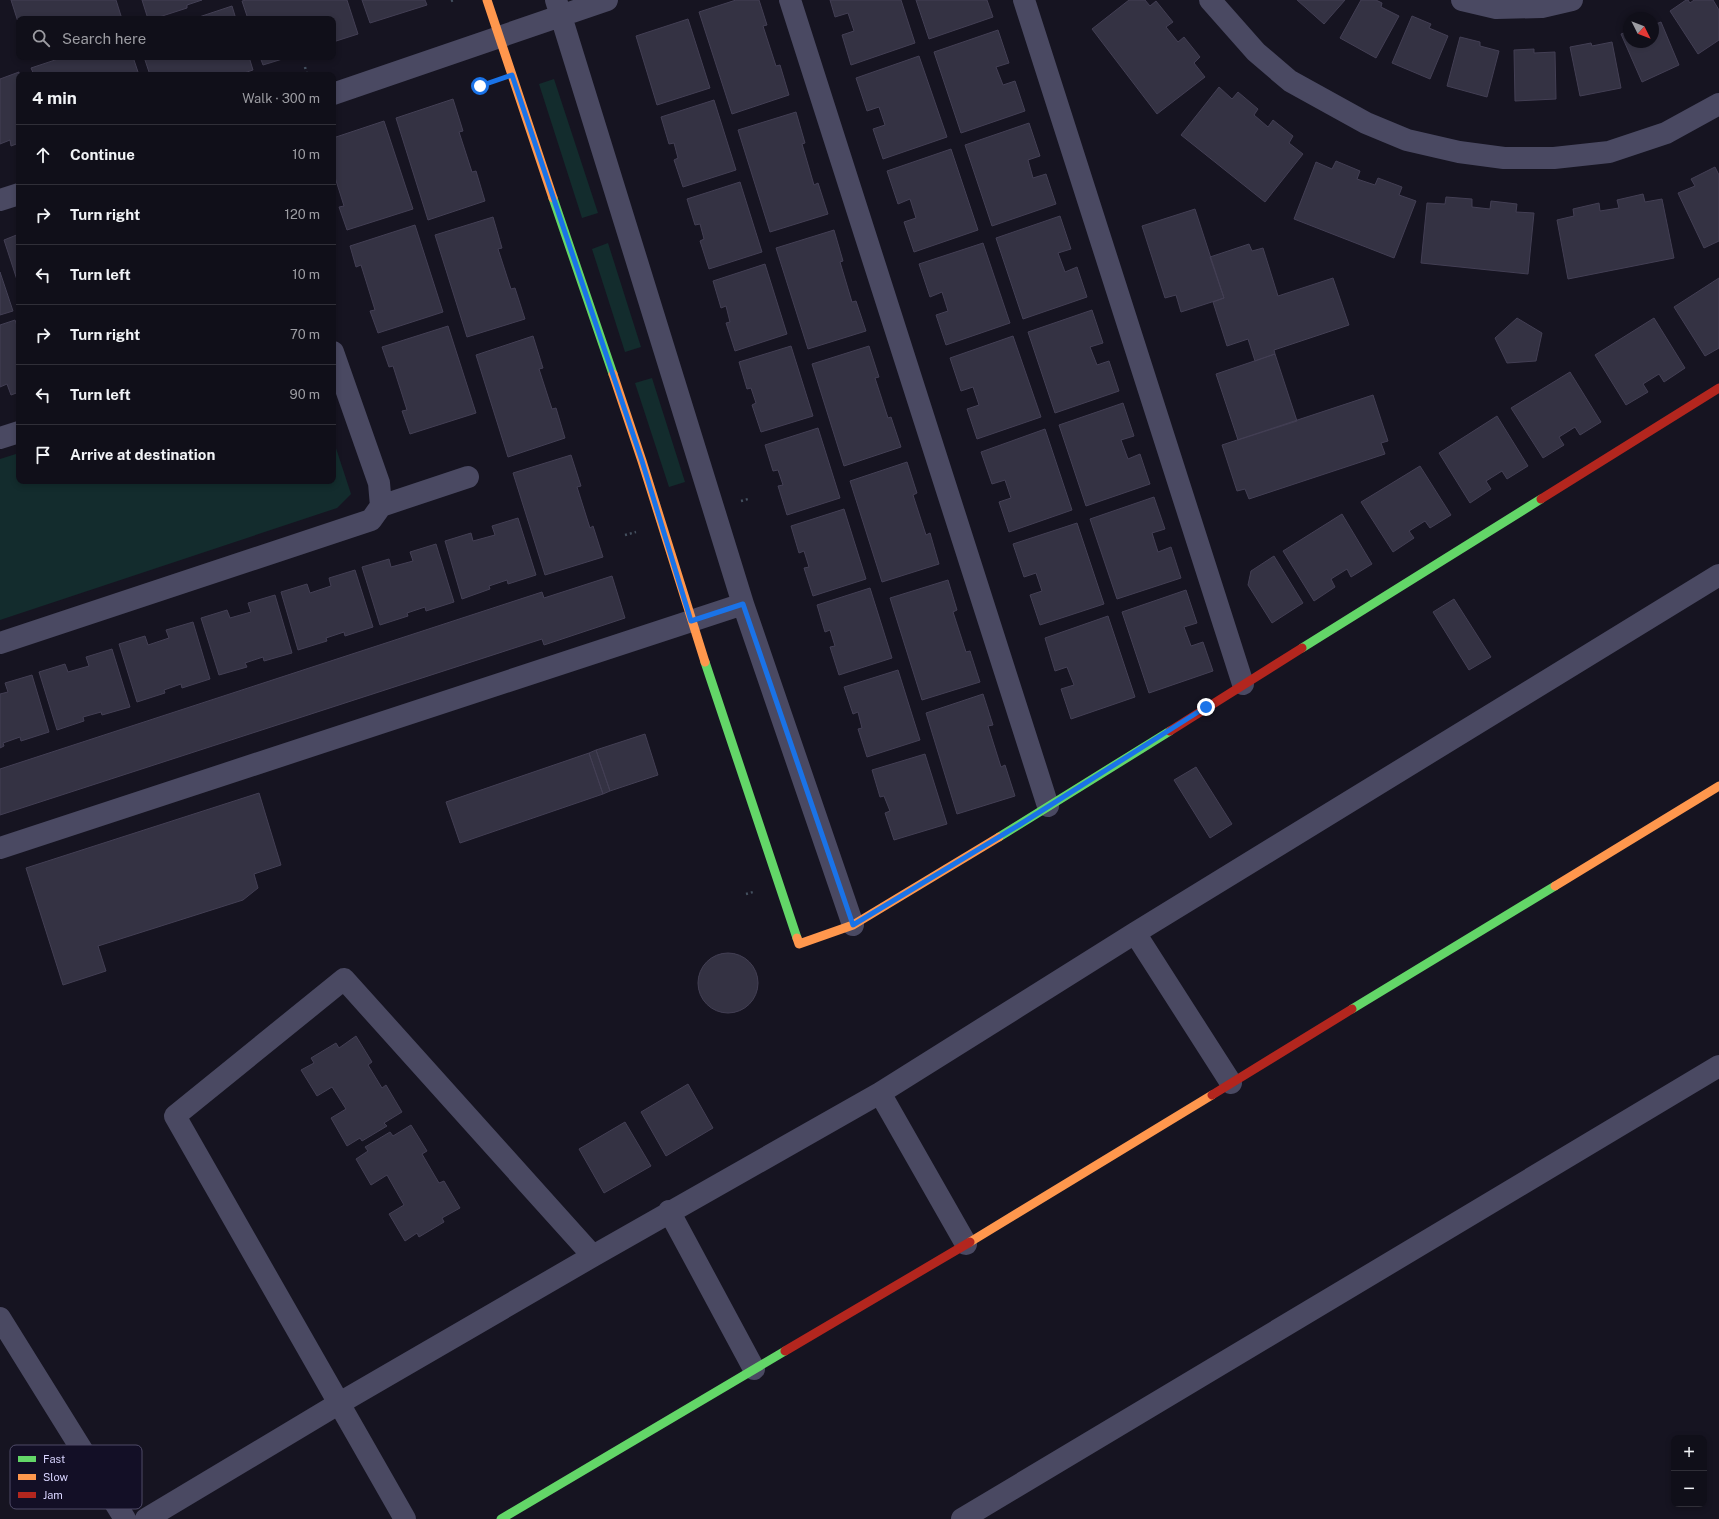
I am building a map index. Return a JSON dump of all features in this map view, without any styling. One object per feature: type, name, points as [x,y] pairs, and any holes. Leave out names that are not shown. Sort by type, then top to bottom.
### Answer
[{"type":"street","points":[[487,0],[642,461],[691,621],[799,944],[853,925],[1048,806],[1719,388]]},
{"type":"street","points":[[336,93],[499,38],[558,7],[607,0]]},
{"type":"street","points":[[790,0],[1048,806]]},
{"type":"street","points":[[1024,0],[1243,684]]},
{"type":"street","points":[[1210,0],[1256,52],[1290,81],[1366,123],[1407,140],[1452,150],[1504,158],[1554,158],[1609,152],[1666,133],[1719,104]]},
{"type":"street","points":[[1462,0],[1496,8],[1542,7],[1572,0]]},
{"type":"street","points":[[558,7],[743,604],[853,925]]},
{"type":"street","points":[[0,200],[16,195]]},
{"type":"street","points":[[336,361],[379,483],[381,506]]},
{"type":"street","points":[[0,438],[16,433]]},
{"type":"street","points":[[0,643],[371,520],[381,506],[468,477]]},
{"type":"street","points":[[146,1519],[338,1404],[669,1211],[880,1093],[1135,933],[1719,575]]},
{"type":"street","points":[[0,848],[743,604]]},
{"type":"street","points":[[501,1519],[966,1244],[1719,786]]},
{"type":"street","points":[[1135,933],[1231,1083]]},
{"type":"street","points":[[405,1519],[175,1116],[344,979],[593,1256]]},
{"type":"street","points":[[962,1519],[1719,1066]]},
{"type":"street","points":[[880,1093],[966,1244]]},
{"type":"street","points":[[669,1211],[754,1369]]},
{"type":"street","points":[[0,1318],[79,1445]]},
{"type":"street","points":[[119,1509],[125,1519]]},
{"type":"path","points":[[305,67],[307,72]]},
{"type":"path","points":[[480,86],[512,75]]},
{"type":"green space","points":[[554,79],[598,213],[582,218],[539,84]]},
{"type":"green space","points":[[608,243],[641,347],[625,352],[592,249]]},
{"type":"green space","points":[[652,378],[685,482],[669,487],[635,383]]},
{"type":"green space","points":[[336,448],[351,494],[337,508],[0,620],[0,459],[16,454],[16,484],[336,484]]},
{"type":"building","points":[[11,0],[116,0],[121,16],[16,16]]},
{"type":"building","points":[[142,0],[202,0],[187,5],[187,8],[162,16],[147,16]]},
{"type":"building","points":[[347,0],[358,34],[336,41],[336,16],[247,16],[242,1]]},
{"type":"building","points":[[362,0],[425,0],[427,5],[370,23]]},
{"type":"building","points":[[736,0],[759,0],[767,25],[763,26],[776,66],[780,65],[789,95],[732,114],[699,12]]},
{"type":"building","points":[[830,0],[901,0],[915,43],[851,65],[842,35],[854,31],[848,13],[835,17]]},
{"type":"building","points":[[916,0],[987,0],[993,17],[929,39]]},
{"type":"building","points":[[1129,0],[1145,0],[1150,6],[1156,1],[1173,22],[1166,27],[1178,42],[1184,37],[1200,57],[1194,63],[1205,77],[1157,114],[1092,29]]},
{"type":"building","points":[[1297,0],[1345,0],[1324,24]]},
{"type":"building","points":[[1361,0],[1376,0],[1382,3],[1381,7],[1399,16],[1376,58],[1340,38]]},
{"type":"building","points":[[1686,0],[1690,3],[1694,0],[1713,0],[1719,10],[1719,40],[1698,54],[1670,11]]},
{"type":"building","points":[[232,6],[235,16],[202,16]]},
{"type":"building","points":[[1412,16],[1431,24],[1429,28],[1448,36],[1430,79],[1392,63]]},
{"type":"building","points":[[688,19],[710,88],[657,105],[636,36]]},
{"type":"building","points":[[1661,22],[1679,65],[1642,82],[1627,48],[1659,48],[1659,23]]},
{"type":"building","points":[[998,30],[1009,63],[996,67],[1003,85],[1015,81],[1025,111],[961,133],[934,52]]},
{"type":"building","points":[[1460,37],[1480,42],[1480,46],[1499,51],[1487,97],[1447,86]]},
{"type":"building","points":[[1612,42],[1621,88],[1580,96],[1570,47],[1591,43],[1592,46]]},
{"type":"building","points":[[1534,49],[1534,53],[1555,52],[1556,99],[1515,101],[1514,50]]},
{"type":"building","points":[[919,56],[947,137],[883,159],[873,129],[885,125],[879,107],[867,111],[856,78]]},
{"type":"building","points":[[55,60],[134,60],[138,72],[33,72],[31,68]]},
{"type":"building","points":[[145,60],[250,60],[253,70],[247,72],[149,72]]},
{"type":"building","points":[[261,60],[279,60],[263,65]]},
{"type":"building","points":[[16,73],[16,144],[11,146],[10,140],[0,144],[0,79]]},
{"type":"building","points":[[1219,87],[1232,99],[1238,92],[1258,109],[1254,115],[1268,127],[1273,120],[1293,136],[1289,143],[1303,154],[1265,202],[1181,135]]},
{"type":"building","points":[[453,99],[463,131],[459,132],[472,172],[476,171],[485,201],[428,220],[396,118]]},
{"type":"building","points":[[714,100],[736,170],[683,187],[674,160],[678,158],[674,143],[669,144],[661,117]]},
{"type":"building","points":[[796,112],[805,143],[802,144],[814,185],[818,183],[828,214],[770,232],[738,130]]},
{"type":"building","points":[[384,121],[413,209],[347,230],[339,207],[344,206],[336,181],[336,137]]},
{"type":"building","points":[[1029,123],[1040,156],[1028,160],[1033,178],[1046,174],[1056,204],[992,226],[965,145]]},
{"type":"building","points":[[951,149],[978,230],[914,252],[904,222],[916,218],[910,199],[898,204],[887,171]]},
{"type":"building","points":[[1336,161],[1360,171],[1357,179],[1375,185],[1378,178],[1402,187],[1399,195],[1416,201],[1394,258],[1294,219],[1316,162],[1332,169]]},
{"type":"building","points":[[1715,167],[1719,175],[1719,241],[1704,248],[1678,193],[1695,186],[1691,179]]},
{"type":"building","points":[[740,182],[762,252],[709,269],[700,241],[704,239],[700,224],[695,225],[687,199]]},
{"type":"building","points":[[1643,194],[1645,202],[1662,199],[1674,258],[1568,279],[1557,220],[1574,216],[1573,209],[1599,203],[1600,211],[1619,208],[1617,200]]},
{"type":"building","points":[[1446,197],[1472,199],[1472,207],[1490,209],[1491,201],[1517,204],[1516,212],[1534,213],[1528,274],[1421,263],[1427,203],[1445,204]]},
{"type":"building","points":[[1195,209],[1224,298],[1181,312],[1176,295],[1165,298],[1142,226]]},
{"type":"building","points":[[1060,216],[1071,249],[1058,253],[1065,272],[1077,267],[1087,297],[1023,319],[996,238]]},
{"type":"building","points":[[493,217],[502,248],[498,249],[511,289],[515,288],[525,319],[467,337],[435,235]]},
{"type":"building","points":[[415,225],[443,312],[378,333],[370,311],[375,310],[361,265],[356,267],[350,246]]},
{"type":"building","points":[[834,230],[843,261],[840,262],[852,302],[856,301],[866,331],[808,349],[776,248]]},
{"type":"building","points":[[16,235],[16,277],[4,240]]},
{"type":"building","points":[[983,243],[1010,323],[946,345],[936,315],[948,311],[942,292],[930,297],[919,264]]},
{"type":"building","points":[[1249,244],[1252,251],[1263,248],[1278,296],[1333,278],[1349,325],[1274,350],[1275,354],[1255,361],[1248,339],[1227,346],[1213,302],[1224,298],[1210,257]]},
{"type":"building","points":[[765,264],[787,334],[735,351],[726,323],[730,322],[726,306],[721,308],[713,281]]},
{"type":"building","points":[[0,272],[13,311],[0,315]]},
{"type":"building","points":[[1719,278],[1719,348],[1705,356],[1674,307]]},
{"type":"building","points":[[1092,310],[1103,343],[1090,347],[1097,365],[1109,361],[1119,391],[1055,413],[1028,332]]},
{"type":"building","points":[[1517,318],[1542,333],[1536,361],[1507,363],[1495,338]]},
{"type":"building","points":[[1654,318],[1685,368],[1664,382],[1659,374],[1643,384],[1648,392],[1626,405],[1595,355]]},
{"type":"building","points":[[15,320],[16,323],[16,393],[11,395],[7,384],[0,387],[0,325]]},
{"type":"building","points":[[448,326],[476,413],[410,434],[402,411],[407,410],[393,366],[389,367],[382,347]]},
{"type":"building","points":[[533,336],[543,368],[539,369],[552,409],[556,408],[565,438],[508,457],[476,355]]},
{"type":"building","points":[[1013,336],[1041,417],[977,439],[967,409],[979,405],[973,387],[961,391],[950,358]]},
{"type":"building","points":[[791,346],[813,416],[761,432],[752,405],[756,403],[751,388],[747,389],[739,362]]},
{"type":"building","points":[[869,346],[879,377],[875,378],[888,418],[891,417],[901,447],[844,466],[812,364]]},
{"type":"building","points":[[1275,354],[1297,421],[1238,440],[1216,374]]},
{"type":"building","points":[[1570,372],[1601,422],[1580,435],[1575,427],[1559,437],[1564,445],[1543,458],[1511,408]]},
{"type":"building","points":[[1373,395],[1388,441],[1381,443],[1385,454],[1249,499],[1245,489],[1237,491],[1222,445]]},
{"type":"building","points":[[1123,403],[1134,436],[1121,440],[1128,459],[1140,454],[1150,484],[1086,506],[1059,425]]},
{"type":"building","points":[[1497,416],[1528,466],[1507,479],[1502,471],[1486,481],[1491,489],[1470,503],[1439,453]]},
{"type":"building","points":[[818,428],[840,498],[787,515],[778,486],[783,485],[778,470],[773,471],[765,445]]},
{"type":"building","points":[[1045,429],[1072,510],[1009,532],[999,502],[1011,498],[1005,480],[992,484],[981,452]]},
{"type":"building","points":[[571,455],[581,486],[577,487],[590,528],[593,526],[603,557],[545,575],[513,473]]},
{"type":"building","points":[[907,462],[917,493],[913,495],[926,535],[930,533],[939,564],[882,582],[850,481]]},
{"type":"building","points":[[1420,466],[1451,515],[1430,528],[1425,521],[1409,531],[1414,538],[1393,552],[1361,502]]},
{"type":"building","points":[[1154,497],[1165,529],[1152,533],[1158,552],[1171,547],[1181,578],[1117,599],[1090,519]]},
{"type":"building","points":[[844,509],[866,579],[813,596],[804,568],[809,567],[804,551],[799,553],[791,526]]},
{"type":"building","points":[[1342,514],[1372,564],[1351,577],[1347,569],[1331,579],[1335,587],[1314,601],[1283,551]]},
{"type":"building","points":[[518,518],[536,575],[508,584],[507,580],[489,586],[490,589],[462,599],[445,541],[471,533],[473,541],[495,535],[492,526]]},
{"type":"building","points":[[1077,523],[1104,604],[1040,625],[1030,595],[1042,591],[1036,573],[1024,577],[1013,544]]},
{"type":"building","points":[[436,544],[454,602],[426,611],[425,607],[407,613],[408,616],[380,625],[362,567],[389,559],[391,567],[413,561],[410,552]]},
{"type":"building","points":[[1274,556],[1303,603],[1272,623],[1248,585],[1251,571]]},
{"type":"building","points":[[355,570],[373,627],[345,636],[344,632],[326,638],[327,641],[298,650],[281,592],[307,584],[310,593],[331,586],[329,578]]},
{"type":"building","points":[[612,576],[625,618],[544,645],[542,639],[0,815],[0,769],[542,592],[544,598]]},
{"type":"building","points":[[948,580],[957,610],[953,612],[966,652],[970,651],[980,682],[922,700],[890,598]]},
{"type":"building","points":[[870,588],[892,658],[839,675],[830,647],[835,646],[830,630],[825,632],[817,605]]},
{"type":"building","points":[[1186,590],[1197,623],[1184,627],[1191,646],[1203,642],[1213,671],[1149,693],[1122,612]]},
{"type":"building","points":[[275,595],[292,653],[264,661],[263,657],[245,663],[247,667],[219,675],[201,618],[227,610],[230,618],[251,612],[248,603]]},
{"type":"building","points":[[1454,599],[1491,657],[1469,670],[1433,612]]},
{"type":"building","points":[[1108,616],[1135,697],[1071,719],[1061,689],[1074,685],[1067,667],[1055,671],[1045,638]]},
{"type":"building","points":[[193,622],[210,679],[182,688],[181,684],[164,690],[165,693],[137,702],[119,644],[145,636],[148,645],[169,638],[166,630]]},
{"type":"building","points":[[112,649],[130,707],[102,715],[101,712],[83,717],[84,721],[57,730],[39,672],[65,664],[68,672],[89,666],[86,657]]},
{"type":"building","points":[[898,670],[920,740],[867,757],[858,729],[862,728],[858,712],[853,714],[844,687]]},
{"type":"building","points":[[32,675],[49,732],[21,741],[20,737],[3,743],[4,746],[0,748],[0,694],[8,692],[5,683]]},
{"type":"building","points":[[983,694],[993,725],[988,726],[1001,767],[1005,765],[1015,796],[957,814],[926,713]]},
{"type":"building","points":[[645,734],[658,775],[610,791],[596,750]]},
{"type":"building","points":[[596,750],[610,791],[603,794],[589,753]]},
{"type":"building","points":[[589,753],[603,794],[460,843],[446,802]]},
{"type":"building","points":[[925,754],[947,824],[894,840],[885,813],[890,811],[884,796],[880,797],[872,770]]},
{"type":"building","points":[[1196,767],[1232,824],[1210,838],[1174,780]]},
{"type":"building","points":[[259,793],[281,865],[254,874],[258,888],[243,900],[98,946],[106,971],[63,985],[26,868]]},
{"type":"building","points":[[722,953],[734,953],[745,958],[753,966],[758,977],[756,995],[745,1008],[734,1013],[722,1013],[711,1008],[703,1000],[698,989],[698,977],[703,966],[711,958]]},
{"type":"building","points":[[356,1036],[372,1062],[368,1065],[382,1088],[386,1085],[402,1112],[384,1123],[387,1126],[362,1141],[360,1138],[347,1146],[331,1118],[346,1109],[332,1087],[317,1096],[301,1070],[314,1063],[311,1058],[336,1043],[339,1048]]},
{"type":"building","points":[[688,1084],[713,1128],[666,1156],[641,1112]]},
{"type":"building","points":[[625,1122],[651,1166],[604,1193],[579,1149]]},
{"type":"building","points":[[411,1125],[427,1151],[422,1154],[439,1183],[444,1181],[460,1208],[442,1218],[444,1222],[419,1237],[417,1233],[405,1241],[389,1214],[404,1205],[387,1175],[371,1185],[356,1159],[368,1151],[365,1147],[390,1132],[393,1136]]},
{"type":"traffic: fast","points":[[553,198],[613,374]]},
{"type":"traffic: fast","points":[[1302,648],[1541,499]]},
{"type":"traffic: fast","points":[[705,662],[797,938]]},
{"type":"traffic: fast","points":[[999,837],[1170,731]]},
{"type":"traffic: fast","points":[[1352,1009],[1555,886]]},
{"type":"traffic: fast","points":[[501,1519],[785,1351]]},
{"type":"traffic: slow","points":[[487,0],[553,198]]},
{"type":"traffic: slow","points":[[613,374],[705,662]]},
{"type":"traffic: slow","points":[[1555,886],[1719,786]]},
{"type":"traffic: slow","points":[[797,938],[799,944],[853,925],[999,837]]},
{"type":"traffic: slow","points":[[970,1242],[1212,1095]]},
{"type":"traffic: jam","points":[[1541,499],[1719,388]]},
{"type":"traffic: jam","points":[[1170,731],[1302,648]]},
{"type":"traffic: jam","points":[[1212,1095],[1352,1009]]},
{"type":"traffic: jam","points":[[785,1351],[970,1242]]},
{"type":"route","points":[[480,86],[512,75],[642,461],[691,621],[743,604],[853,925],[1019,825],[1206,707]]}]
